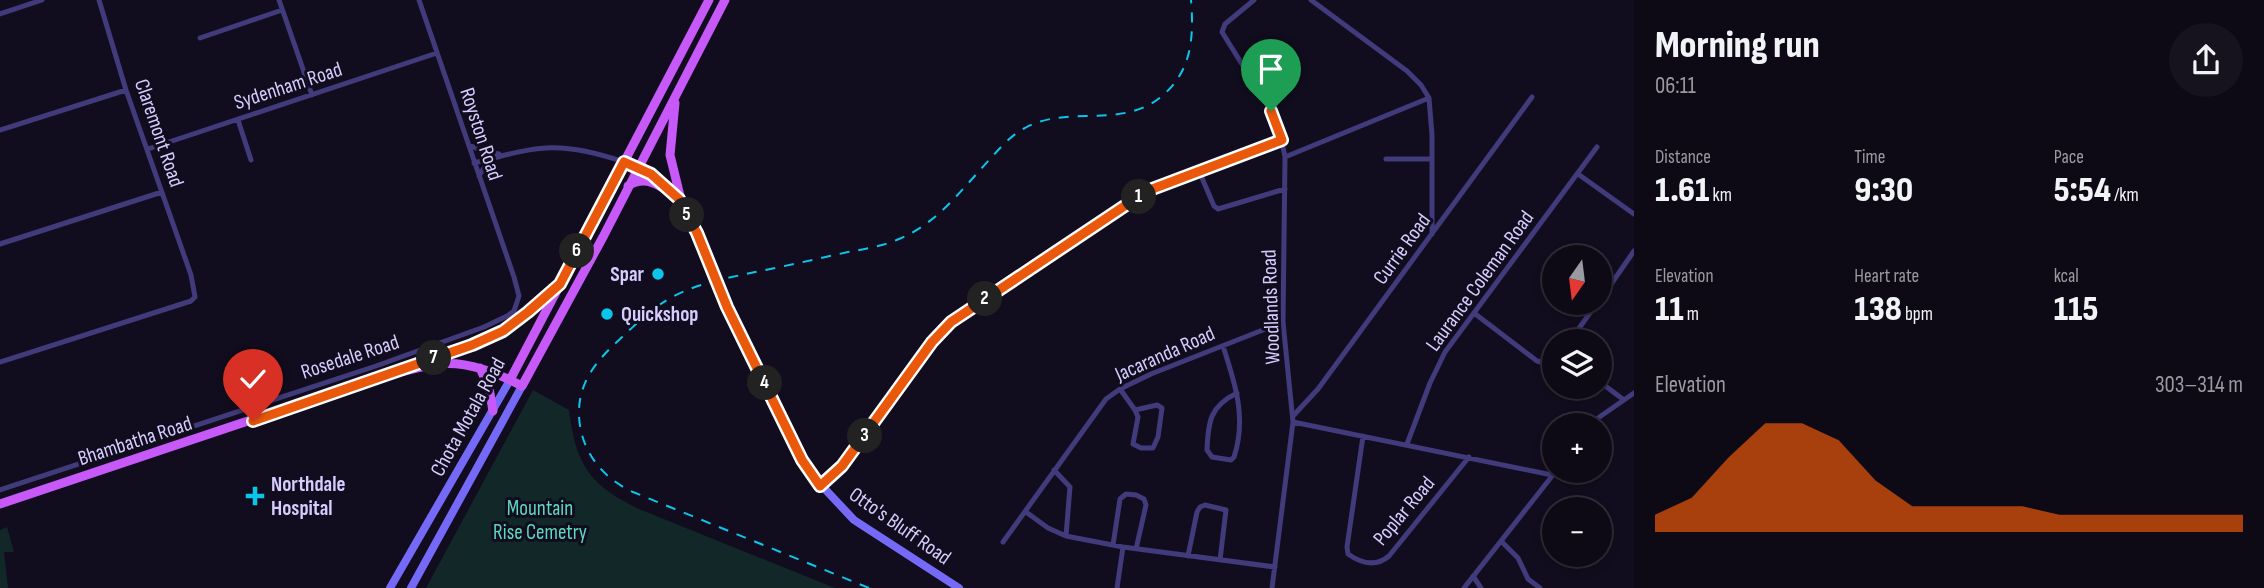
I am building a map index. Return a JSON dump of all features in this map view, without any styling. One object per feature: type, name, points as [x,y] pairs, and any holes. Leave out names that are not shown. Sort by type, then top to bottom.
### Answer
[{"type":"main road","name":"Chota Motala Road","points":[[390,588],[510,380],[709,0]]},
{"type":"main road","name":"Chota Motala Road","points":[[411,588],[522,386],[725,0]]},
{"type":"main road","points":[[677,91],[672,117],[670,155],[681,202]]},
{"type":"main road","name":"Otto's Bluff Road","points":[[624,162],[662,182],[681,202],[697,233],[727,307],[802,460],[820,486],[854,520],[959,588]]},
{"type":"main road","points":[[628,186],[638,181],[646,181],[657,185],[681,202]]},
{"type":"main road","points":[[385,375],[472,345],[503,331],[560,284]]},
{"type":"main road","name":"Bhambatha Road","points":[[0,504],[385,375],[443,364],[467,365],[522,386]]},
{"type":"main road","points":[[480,368],[489,388],[493,411]]},
{"type":"street","points":[[0,14],[42,0]]},
{"type":"street","name":"Claremont Road","points":[[0,362],[191,301],[196,294],[99,0]]},
{"type":"street","points":[[279,0],[312,95]]},
{"type":"street","name":"Royston Road","points":[[419,0],[514,277]]},
{"type":"street","name":"Woodlands Road","points":[[1254,0],[1224,24],[1222,33],[1271,111],[1285,157],[1283,322],[1293,419],[1272,588]]},
{"type":"street","points":[[1311,0],[1407,71],[1429,98],[1432,234]]},
{"type":"street","points":[[200,38],[282,10]]},
{"type":"street","name":"Sydenham Road","points":[[148,149],[437,53]]},
{"type":"street","points":[[0,130],[127,90]]},
{"type":"street","name":"Currie Road","points":[[1293,419],[1318,389],[1532,97]]},
{"type":"street","points":[[1285,157],[1429,98]]},
{"type":"street","points":[[238,120],[251,160]]},
{"type":"street","points":[[820,486],[842,466],[932,342],[951,322],[1147,191],[1282,140]]},
{"type":"street","points":[[469,145],[483,152],[503,155]]},
{"type":"street","name":"Otto's Bluff Road","points":[[474,163],[530,148],[553,146],[585,150],[624,162]]},
{"type":"street","name":"Laurance Coleman Road","points":[[1407,444],[1437,366],[1597,147]]},
{"type":"street","points":[[479,176],[491,158]]},
{"type":"street","points":[[1386,159],[1432,159]]},
{"type":"street","points":[[1199,171],[1214,206],[1218,209],[1285,189]]},
{"type":"street","points":[[1578,174],[1634,215]]},
{"type":"street","points":[[0,244],[162,192]]},
{"type":"street","points":[[1612,282],[1634,251]]},
{"type":"street","name":"Rosedale Road","points":[[0,490],[376,366],[484,327],[514,311],[519,296],[514,277]]},
{"type":"street","points":[[1474,313],[1542,362]]},
{"type":"street","name":"Jacaranda Road","points":[[1003,542],[1106,399],[1151,374],[1283,322]]},
{"type":"street","points":[[1223,346],[1237,393],[1240,420],[1234,457],[1231,460],[1212,457],[1207,450],[1213,412],[1219,403],[1237,393]]},
{"type":"street","points":[[1120,389],[1138,417],[1133,444],[1141,448],[1153,448],[1157,442],[1163,410],[1157,405],[1135,410]]},
{"type":"street","points":[[1612,391],[1624,400]]},
{"type":"street","points":[[1605,413],[1634,393]]},
{"type":"street","points":[[1293,419],[1363,436],[1542,471]]},
{"type":"street","name":"Poplar Road","points":[[1363,436],[1347,547],[1348,554],[1367,563],[1382,562],[1389,556],[1469,457]]},
{"type":"street","points":[[1054,470],[1070,487],[1072,494],[1066,536]]},
{"type":"street","points":[[1464,588],[1546,483]]},
{"type":"street","points":[[1113,545],[1120,499],[1129,494],[1142,496],[1145,502],[1136,548]]},
{"type":"street","points":[[1188,556],[1198,509],[1205,505],[1226,510],[1220,560]]},
{"type":"street","points":[[1026,512],[1048,528],[1066,536],[1123,547],[1275,568]]},
{"type":"street","points":[[1501,541],[1518,558],[1528,579],[1540,588]]},
{"type":"street","points":[[1117,588],[1123,547]]},
{"type":"street","points":[[1473,576],[1481,588]]},
{"type":"green space","name":"Mountain Rise Cemetry","points":[[533,390],[569,410],[581,460],[588,472],[608,491],[639,509],[835,588],[426,588]]},
{"type":"green space","points":[[7,527],[14,552],[4,552],[8,588],[0,588],[0,530]]},
{"type":"railway","points":[[869,588],[633,492],[612,479],[588,451],[580,428],[580,403],[590,372],[633,327],[652,310],[674,296],[714,281],[887,244],[913,232],[938,215],[1006,142],[1025,128],[1042,121],[1112,115],[1146,106],[1162,96],[1180,76],[1191,40],[1191,0]]},
{"type":"place","name":"Spar","points":[[658,274]]},
{"type":"place","name":"Quickshop","points":[[607,314]]},
{"type":"place","name":"Northdale Hospital","points":[[255,496]]},
{"type":"route","points":[[253,421],[472,345],[503,331],[560,284],[624,162],[651,174],[679,199],[697,233],[727,307],[802,460],[820,486],[842,466],[932,342],[951,322],[1147,191],[1282,140],[1271,111]]}]
